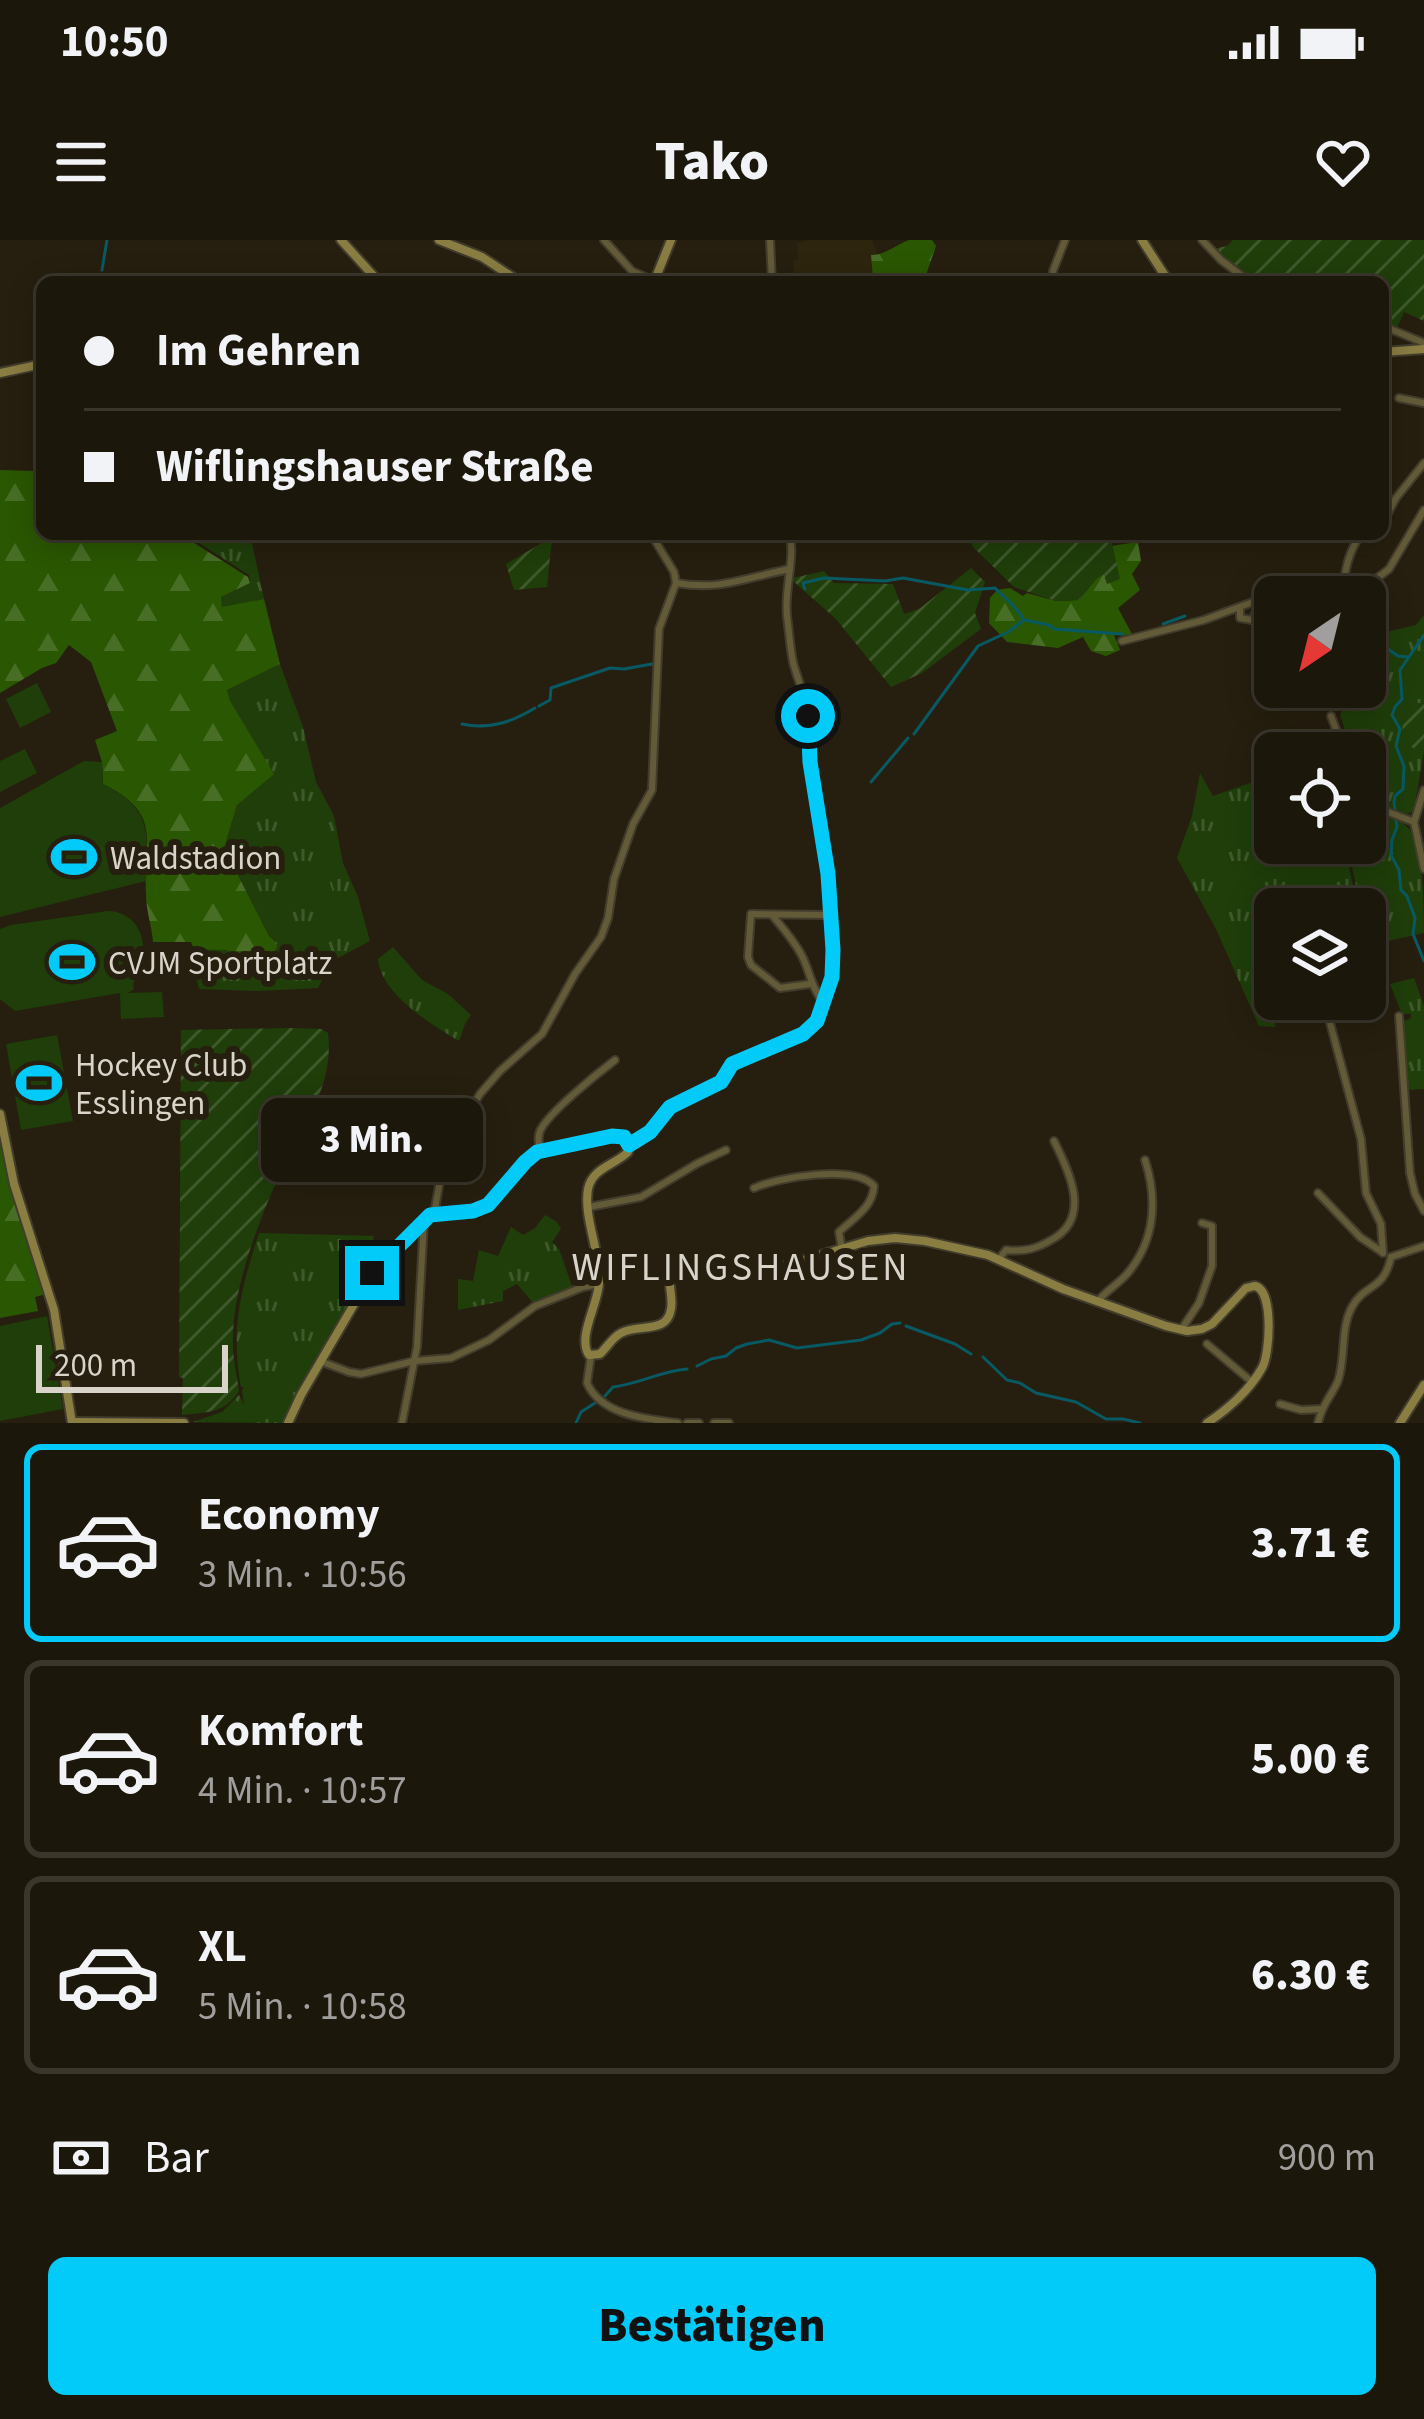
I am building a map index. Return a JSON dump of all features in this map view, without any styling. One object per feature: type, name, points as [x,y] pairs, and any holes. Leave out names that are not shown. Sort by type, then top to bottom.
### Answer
[{"type":"street","points":[[340,240],[373,276]]},
{"type":"street","points":[[439,240],[482,257],[511,276]]},
{"type":"street","points":[[604,240],[641,276]]},
{"type":"street","points":[[656,276],[671,240]]},
{"type":"street","points":[[770,240],[772,276]]},
{"type":"street","points":[[1053,276],[1065,240]]},
{"type":"street","points":[[1142,240],[1165,276]]},
{"type":"street","points":[[1202,240],[1242,276]]},
{"type":"street","points":[[1389,329],[1424,346]]},
{"type":"street","points":[[1389,351],[1424,346]]},
{"type":"street","points":[[0,373],[36,365]]},
{"type":"street","points":[[1399,398],[1424,403]]},
{"type":"street","points":[[1389,511],[1424,463]]},
{"type":"street","points":[[1381,576],[1424,510]]},
{"type":"street","points":[[434,1214],[445,1156],[459,1128],[498,1073],[542,1034],[605,927],[614,879],[632,827],[652,790],[659,629],[676,583],[655,540]]},
{"type":"street","points":[[791,540],[787,615],[808,712],[832,915],[832,974],[815,1024],[808,1031],[732,1064],[721,1082],[670,1107],[650,1132],[629,1145],[625,1156],[592,1178],[589,1208],[599,1284],[586,1352],[600,1354],[623,1331],[665,1322],[672,1304],[670,1279],[679,1269],[754,1275],[873,1240],[904,1239],[999,1259],[1181,1330],[1207,1327],[1246,1288],[1260,1289],[1266,1300],[1269,1346],[1264,1366],[1228,1408],[1207,1423]]},
{"type":"street","points":[[1346,576],[1356,540]]},
{"type":"street","points":[[676,583],[716,586],[790,569]]},
{"type":"street","points":[[1122,641],[1254,603]]},
{"type":"street","points":[[1240,608],[1240,618],[1254,616]]},
{"type":"street","points":[[1331,716],[1337,732]]},
{"type":"street","points":[[1424,790],[1414,822],[1424,869]]},
{"type":"street","points":[[1386,810],[1414,822]]},
{"type":"street","points":[[810,983],[780,988],[751,965],[751,914],[832,915]]},
{"type":"street","points":[[772,915],[800,952],[810,983],[823,1002]]},
{"type":"street","points":[[1399,1016],[1410,1173],[1424,1210]]},
{"type":"street","points":[[1318,1423],[1338,1378],[1352,1306],[1381,1282],[1387,1255],[1382,1224],[1366,1193],[1361,1139],[1329,1020]]},
{"type":"street","points":[[540,1151],[538,1136],[544,1124],[614,1060]]},
{"type":"street","points":[[0,1114],[14,1184],[54,1310],[72,1422],[184,1423]]},
{"type":"street","points":[[288,1423],[375,1269],[424,1220],[434,1214],[485,1207],[540,1151],[616,1135],[629,1145]]},
{"type":"street","points":[[999,1259],[1006,1250],[1040,1247],[1072,1223],[1070,1179],[1054,1141]]},
{"type":"street","points":[[589,1208],[645,1196],[726,1150]]},
{"type":"street","points":[[1098,1301],[1129,1271],[1148,1235],[1154,1204],[1144,1160]]},
{"type":"street","points":[[754,1188],[783,1178],[853,1174],[869,1179],[874,1194],[839,1232],[842,1250]]},
{"type":"street","points":[[1318,1193],[1360,1237],[1387,1255],[1424,1246]]},
{"type":"street","points":[[403,1423],[418,1345],[424,1220]]},
{"type":"street","points":[[1181,1330],[1199,1304],[1214,1261],[1212,1226],[1202,1223]]},
{"type":"street","points":[[320,1361],[355,1373],[451,1358],[535,1306],[599,1284]]},
{"type":"street","points":[[1207,1343],[1252,1382]]},
{"type":"street","points":[[591,1355],[586,1383],[598,1400],[641,1418],[678,1423]]},
{"type":"street","points":[[1400,1423],[1424,1384]]},
{"type":"street","points":[[1280,1404],[1301,1410],[1321,1408]]},
{"type":"street","points":[[687,1423],[699,1423]]},
{"type":"street","points":[[714,1423],[729,1423]]},
{"type":"shaded area","points":[[872,240],[878,256],[872,256],[873,276],[794,276],[797,243]]},
{"type":"green space","points":[[909,240],[932,240],[936,246],[926,275],[873,276],[871,255]]},
{"type":"green space","points":[[1233,240],[1424,240],[1424,321],[1404,312],[1397,328],[1389,325],[1389,276],[1246,276],[1213,249]]},
{"type":"green space","points":[[36,466],[36,540],[189,540],[248,577],[250,583],[221,597],[222,607],[264,599],[280,664],[227,690],[274,774],[237,805],[224,848],[277,948],[272,952],[257,949],[256,960],[235,962],[227,950],[194,949],[191,942],[153,942],[146,901],[146,830],[135,807],[103,784],[95,740],[117,731],[91,662],[69,645],[56,663],[0,693],[0,470],[34,471]]},
{"type":"green space","points":[[194,540],[251,540],[264,599],[222,608],[221,597],[250,583],[249,575]]},
{"type":"green space","points":[[552,540],[547,587],[514,590],[506,564]]},
{"type":"green space","points":[[969,540],[1128,540],[1112,543],[1120,579],[1107,584],[1104,575],[1097,578],[1079,600],[1056,601],[1014,587]]},
{"type":"green space","points":[[1138,542],[1141,561],[1132,574],[1140,590],[1118,608],[1133,636],[1114,635],[1120,650],[1106,656],[1091,651],[1083,637],[1058,648],[1007,642],[989,623],[990,598],[997,590],[1010,588],[1023,596],[1056,601],[1079,600],[1104,574],[1111,546]]},
{"type":"green space","points":[[971,568],[985,582],[975,613],[981,629],[922,673],[891,687],[836,619],[793,581],[824,571],[834,583],[893,584],[904,614],[919,609]]},
{"type":"green space","points":[[1424,615],[1424,704],[1406,702],[1401,745],[1424,750],[1415,804],[1408,814],[1386,806],[1386,732],[1346,732],[1340,715],[1343,708],[1386,708],[1386,632],[1416,625]]},
{"type":"green space","points":[[280,664],[303,727],[316,782],[334,816],[343,863],[370,941],[332,961],[318,988],[199,989],[194,949],[256,949],[276,941],[269,936],[224,848],[237,805],[227,690]]},
{"type":"green space","points":[[37,683],[51,712],[20,728],[6,699]]},
{"type":"green space","points":[[1406,702],[1424,704],[1424,750],[1400,745]]},
{"type":"green space","points":[[25,749],[37,773],[0,792],[0,761]]},
{"type":"green space","name":"Waldstadion","points":[[84,761],[102,762],[103,784],[139,812],[146,835],[146,881],[0,917],[0,808]]},
{"type":"green space","points":[[1200,773],[1213,796],[1250,783],[1254,864],[1348,864],[1354,888],[1254,888],[1254,1015],[1216,929],[1177,858]]},
{"type":"green space","points":[[1386,815],[1398,820],[1407,826],[1418,851],[1424,933],[1386,941],[1386,888],[1357,888],[1351,864],[1386,864]]},
{"type":"green space","points":[[327,876],[334,894],[281,916],[274,899]]},
{"type":"green space","name":"CVJM Sportplatz","points":[[108,911],[131,919],[142,938],[139,973],[128,993],[162,992],[164,1017],[121,1019],[120,993],[15,1011],[0,999],[0,929]]},
{"type":"green space","points":[[393,947],[422,980],[448,994],[471,1015],[459,1041],[410,1007],[388,984],[378,959]]},
{"type":"green space","points":[[1414,978],[1424,1006],[1424,1089],[1407,1090],[1401,1023],[1411,1014],[1402,1014],[1390,984]]},
{"type":"green space","points":[[1256,1020],[1275,1020],[1275,1027],[1259,1026]]},
{"type":"green space","points":[[289,1028],[328,1033],[329,1055],[318,1098],[269,1199],[244,1270],[234,1326],[239,1391],[221,1408],[182,1415],[181,1030]]},
{"type":"green space","name":"Hockey Club Esslingen","points":[[57,1035],[73,1121],[21,1130],[6,1044]]},
{"type":"green space","points":[[0,1134],[13,1194],[46,1294],[35,1297],[38,1311],[0,1318]]},
{"type":"green space","points":[[545,1215],[561,1229],[552,1242],[573,1289],[534,1304],[517,1284],[503,1291],[503,1301],[458,1310],[458,1279],[473,1281],[479,1250],[498,1256],[511,1227],[523,1235]]},
{"type":"green space","points":[[259,1233],[374,1236],[371,1249],[388,1251],[367,1276],[285,1423],[193,1422],[222,1412],[239,1395],[244,1405],[237,1327]]},
{"type":"green space","points":[[47,1316],[63,1409],[0,1421],[0,1326]]},
{"type":"waterway","points":[[102,270],[107,240]]},
{"type":"waterway","points":[[805,589],[803,583],[824,578],[903,578],[968,590],[995,588],[1024,620],[1054,629],[1122,634]]},
{"type":"waterway","points":[[1163,624],[1185,616]]},
{"type":"waterway","points":[[914,734],[978,646],[1024,620]]},
{"type":"waterway","points":[[1424,635],[1400,670],[1402,699],[1392,715],[1400,729],[1396,746],[1404,766],[1403,789],[1394,802],[1397,827],[1391,855],[1415,918],[1413,934],[1424,961]]},
{"type":"waterway","points":[[1386,651],[1408,657]]},
{"type":"waterway","points":[[539,706],[550,700],[551,688],[610,668],[652,664]]},
{"type":"waterway","points":[[462,724],[500,724],[535,708]]},
{"type":"waterway","points":[[871,782],[908,738]]},
{"type":"waterway","points":[[697,1366],[747,1344],[769,1340],[797,1348],[861,1340],[900,1323]]},
{"type":"waterway","points":[[906,1326],[971,1354]]},
{"type":"waterway","points":[[983,1357],[1007,1380],[1036,1393],[1076,1402],[1106,1419],[1140,1423]]},
{"type":"waterway","points":[[605,1396],[613,1387],[687,1369]]},
{"type":"waterway","points":[[576,1423],[581,1412],[595,1403]]},
{"type":"place","name":"Waldstadion","points":[[74,857]]},
{"type":"place","name":"CVJM Sportplatz","points":[[72,962]]},
{"type":"place","name":"Hockey Club Esslingen","points":[[39,1083]]},
{"type":"district","name":"WIFLINGSHAUSEN","points":[[741,1266]]},
{"type":"route","points":[[372,1273],[430,1215],[488,1205],[537,1152],[618,1135],[629,1145],[635,1144],[670,1107],[721,1082],[732,1064],[803,1034],[815,1024],[832,977],[833,950],[808,716]]}]
